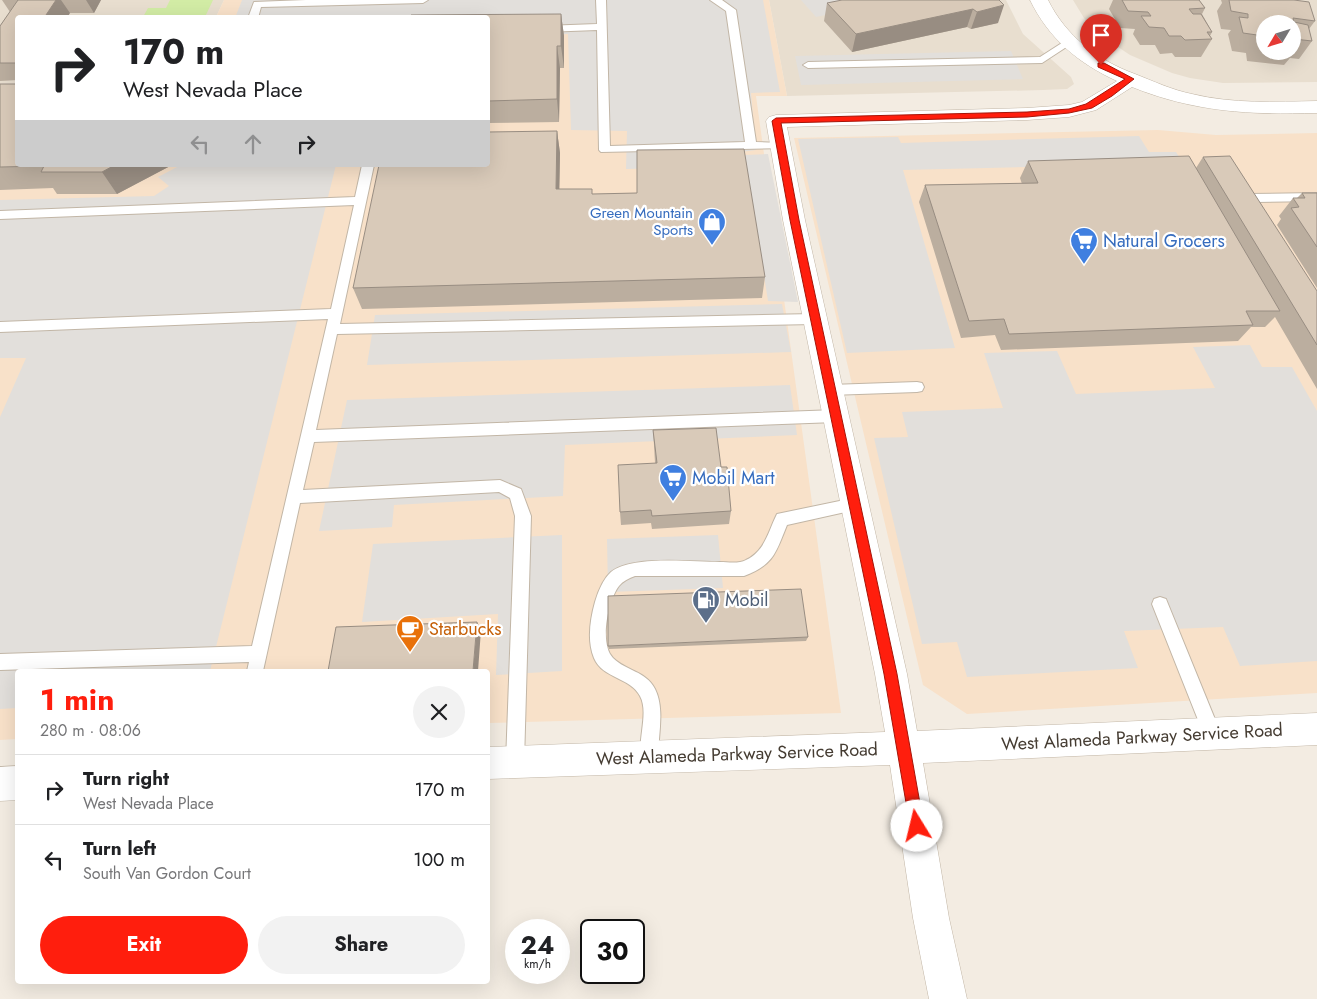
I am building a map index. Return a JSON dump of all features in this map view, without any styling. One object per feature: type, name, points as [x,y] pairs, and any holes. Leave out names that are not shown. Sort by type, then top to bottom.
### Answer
[{"type":"street","points":[[1038,0],[1056,28],[1068,42],[1101,65],[1157,90],[1205,103],[1261,108],[1317,107]]},
{"type":"street","points":[[948,999],[935,942],[905,748],[794,220],[776,121],[1027,114],[1069,111],[1089,106],[1109,95],[1130,79]]},
{"type":"street","name":"West Alameda Parkway Service Road","points":[[501,762],[905,748],[1317,729]]},
{"type":"street","points":[[0,784],[15,783]]},
{"type":"lane","points":[[254,15],[257,4],[424,0]]},
{"type":"lane","points":[[601,0],[606,150],[751,145],[781,146]]},
{"type":"lane","points":[[715,0],[731,10],[751,145]]},
{"type":"lane","points":[[535,29],[602,27]]},
{"type":"lane","points":[[808,65],[1042,60],[1068,42]]},
{"type":"lane","points":[[255,669],[368,167]]},
{"type":"lane","points":[[1259,215],[1248,198],[1317,197]]},
{"type":"lane","points":[[0,215],[360,201]]},
{"type":"lane","points":[[1,330],[336,314]]},
{"type":"lane","points":[[332,329],[815,319]]},
{"type":"lane","points":[[307,436],[833,403],[917,387]]},
{"type":"lane","points":[[293,498],[500,486],[516,494],[523,516],[501,762]]},
{"type":"lane","points":[[648,757],[648,694],[639,681],[605,662],[597,643],[602,604],[606,592],[615,580],[624,573],[635,569],[744,569],[761,562],[772,547],[782,519],[854,504]]},
{"type":"lane","points":[[1160,604],[1212,734]]},
{"type":"lane","points":[[0,662],[258,654]]},
{"type":"shaded area","points":[[0,0],[224,0],[217,15],[15,15],[15,98],[0,98]]},
{"type":"shaded area","points":[[224,0],[769,0],[787,96],[756,96],[841,713],[490,723],[490,669],[15,669],[15,739],[0,740],[0,98],[15,154],[15,167],[490,167],[490,15],[217,15]]},
{"type":"shaded area","points":[[242,0],[763,0],[780,92],[751,93],[756,150],[741,152],[741,166],[626,169],[627,131],[571,130],[568,34],[490,37],[490,15],[236,15]]},
{"type":"shaded area","points":[[769,0],[1006,0],[1023,34],[1071,77],[1074,84],[1067,89],[787,96]]},
{"type":"shaded area","points":[[801,0],[895,0],[816,17]]},
{"type":"shaded area","points":[[1073,0],[1317,0],[1317,82],[1223,83],[1190,78],[1172,73],[1130,55],[1103,37],[1084,18]]},
{"type":"shaded area","points":[[1011,51],[1023,79],[801,85],[795,56]]},
{"type":"shaded area","points":[[1158,130],[1216,135],[1317,133],[1317,693],[967,714],[923,685],[794,138]]},
{"type":"shaded area","points":[[1139,136],[1149,152],[1176,152],[1183,163],[903,170],[955,348],[847,353],[798,139],[898,137],[901,143]]},
{"type":"shaded area","points":[[768,154],[798,302],[768,301],[745,155]]},
{"type":"shaded area","points":[[177,167],[336,167],[210,669],[15,669],[15,708],[0,709],[0,417],[26,358],[0,358],[0,200],[154,196],[169,186],[158,177]]},
{"type":"shaded area","points":[[782,304],[791,352],[367,365],[375,315]]},
{"type":"shaded area","points":[[1250,345],[1262,367],[1292,367],[1317,411],[1317,661],[1240,666],[1223,627],[1124,631],[1138,668],[967,677],[957,642],[922,644],[874,438],[908,437],[902,412],[1003,408],[984,353],[1057,351],[1076,394],[1215,388],[1193,347]]},
{"type":"shaded area","points":[[790,385],[797,435],[565,445],[563,496],[394,505],[392,527],[319,531],[347,400]]},
{"type":"shaded area","points":[[562,535],[562,671],[496,675],[498,614],[362,622],[373,544]]},
{"type":"shaded area","points":[[718,535],[723,588],[608,592],[607,539]]},
{"type":"green space","points":[[170,0],[213,0],[206,15],[144,15],[148,8],[166,8]]},
{"type":"building","points":[[18,0],[56,0],[46,15],[15,15],[15,63],[0,63],[0,26]]},
{"type":"building","points":[[842,0],[999,0],[1004,5],[977,12],[973,9],[856,34],[827,3]]},
{"type":"building","points":[[1122,0],[1199,0],[1205,8],[1189,9],[1193,14],[1201,14],[1212,32],[1207,32],[1212,39],[1185,40],[1181,36],[1169,36],[1164,28],[1149,27],[1141,16],[1151,16],[1148,12],[1128,11]]},
{"type":"building","points":[[1229,0],[1294,0],[1309,2],[1315,21],[1301,19],[1301,15],[1256,15],[1256,35],[1243,33],[1239,17],[1248,18],[1248,14],[1231,11]]},
{"type":"building","points":[[561,14],[561,46],[557,46],[557,99],[490,101],[490,15],[411,15]]},
{"type":"building","points":[[1301,24],[1308,25],[1312,41],[1301,40]]},
{"type":"building","points":[[0,84],[15,84],[15,167],[0,167]]},
{"type":"building","points":[[557,131],[556,189],[592,189],[592,194],[637,193],[637,150],[744,149],[765,277],[353,288],[379,167],[490,167],[490,132]]},
{"type":"building","name":"Natural Grocers","points":[[1189,156],[1280,311],[1246,311],[1253,325],[1009,334],[1004,319],[969,321],[925,185],[1038,183],[1028,161]]},
{"type":"building","points":[[1230,156],[1317,291],[1317,345],[1203,157]]},
{"type":"building","points":[[44,167],[111,167],[102,172],[41,172]]},
{"type":"building","points":[[1302,193],[1317,193],[1317,247],[1291,208],[1299,207],[1293,198],[1305,198]]},
{"type":"building","name":"Mobil Mart","points":[[716,428],[721,467],[727,467],[731,511],[652,516],[651,510],[620,512],[618,465],[657,463],[653,430]]},
{"type":"building","points":[[801,589],[808,637],[608,646],[608,596]]},
{"type":"building","name":"Starbucks","points":[[477,622],[473,669],[328,669],[336,627]]},
{"type":"place","name":"Green Mountain Sports","points":[[712,246]]},
{"type":"place","name":"Natural Grocers","points":[[1084,265]]},
{"type":"place","name":"Mobil Mart","points":[[673,502]]},
{"type":"place","name":"Mobil","points":[[706,624]]},
{"type":"place","name":"Starbucks","points":[[410,653]]},
{"type":"route","points":[[917,826],[891,674],[794,220],[776,121],[1027,114],[1069,111],[1089,106],[1109,95],[1130,79],[1101,65]]}]
